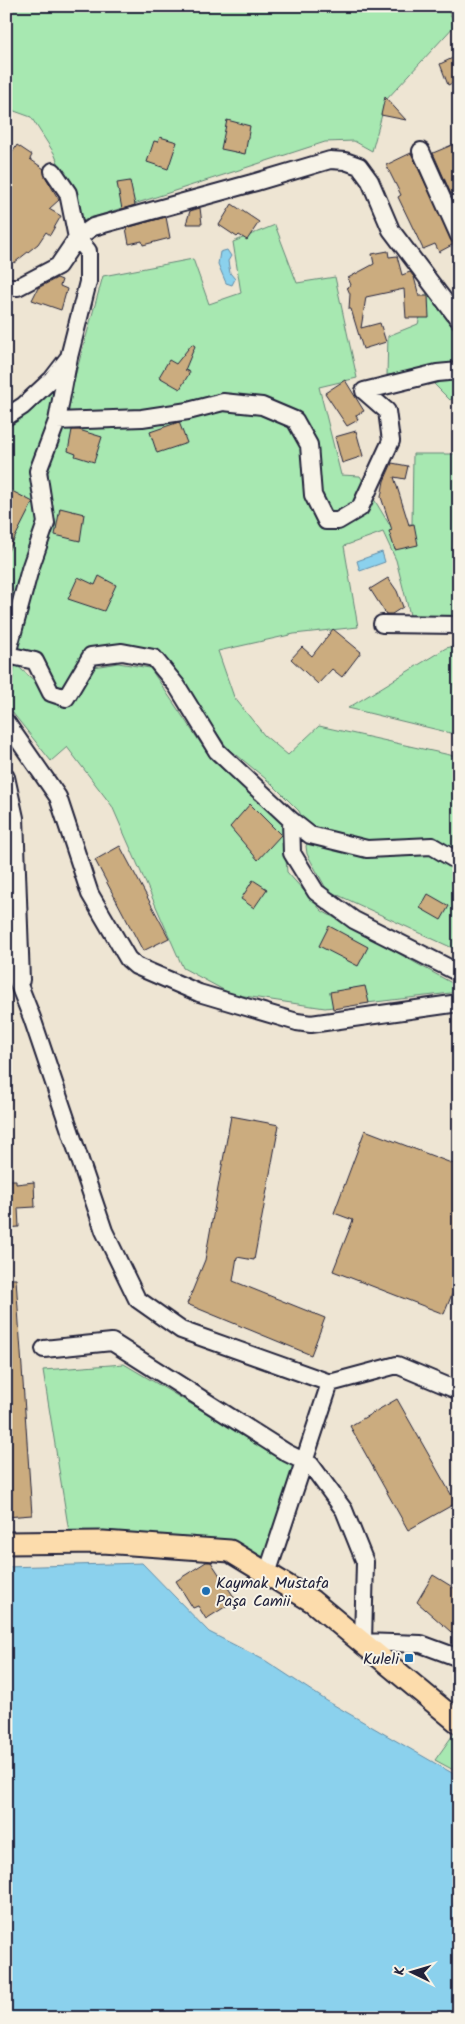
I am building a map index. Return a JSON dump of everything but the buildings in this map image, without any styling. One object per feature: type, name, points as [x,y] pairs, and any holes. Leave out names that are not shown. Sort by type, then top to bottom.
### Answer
[{"type":"main road","points":[[6,1543],[103,1542],[230,1552],[312,1601],[459,1723]]},
{"type":"street","points":[[421,152],[459,236]]},
{"type":"street","points":[[6,288],[18,287],[58,266],[77,238],[93,227],[330,160],[346,161],[359,166],[370,181],[390,230],[459,320]]},
{"type":"street","points":[[53,171],[68,193],[77,238],[88,251],[88,282],[69,357],[57,422],[38,471],[46,524],[30,570],[7,656],[35,661],[51,692],[66,698],[91,656],[122,652],[154,658],[177,686],[217,750],[291,820],[310,835],[367,849],[432,846],[459,862]]},
{"type":"street","points":[[6,417],[23,406],[52,378],[69,357]]},
{"type":"street","points":[[57,422],[142,418],[188,412],[223,402],[262,406],[295,420],[309,445],[313,495],[326,521],[338,521],[360,508],[391,440],[387,411],[364,391],[437,373],[459,371]]},
{"type":"street","points":[[382,624],[459,625]]},
{"type":"street","points":[[6,722],[58,798],[90,894],[128,959],[136,966],[199,993],[297,1022],[320,1023],[459,1003]]},
{"type":"street","points":[[6,777],[15,818],[21,990]]},
{"type":"street","points":[[291,820],[292,852],[316,892],[354,920],[459,973]]},
{"type":"street","points":[[6,952],[21,990],[104,1232],[137,1299],[181,1330],[330,1383],[397,1365],[459,1391]]},
{"type":"street","points":[[44,1349],[112,1342],[311,1465],[344,1510],[366,1562],[363,1642],[421,1644],[459,1658]]},
{"type":"street","points":[[267,1574],[330,1383]]},
{"type":"green space","points":[[6,6],[93,6],[107,12],[109,6],[445,6],[456,24],[386,100],[372,151],[354,141],[325,142],[82,221],[54,153],[31,117],[6,108]]},
{"type":"green space","points":[[275,225],[297,283],[335,277],[357,378],[319,387],[341,475],[360,476],[389,524],[412,524],[413,454],[459,454],[459,618],[411,619],[396,560],[383,532],[344,546],[358,627],[294,634],[218,651],[234,697],[264,735],[288,755],[319,726],[459,757],[459,951],[327,890],[307,854],[306,846],[310,835],[299,811],[272,784],[226,746],[160,650],[124,645],[85,651],[64,689],[55,686],[41,658],[15,648],[52,526],[48,473],[103,276],[193,259],[209,304],[241,293],[233,242]]},
{"type":"green space","points":[[429,286],[459,338],[459,394],[450,400],[430,380],[416,372],[387,375],[388,336],[418,324]]},
{"type":"green space","points":[[60,380],[54,420],[33,471],[40,525],[6,636],[6,428]]},
{"type":"green space","points":[[459,645],[459,735],[348,708],[446,648]]},
{"type":"green space","points":[[118,663],[150,668],[212,760],[283,820],[287,872],[322,911],[459,987],[459,992],[325,1008],[231,994],[183,968],[112,806],[67,747],[51,761],[8,707],[15,664],[64,706],[94,667]]},
{"type":"green space","points":[[124,1364],[295,1466],[265,1562],[69,1532],[43,1370]]},
{"type":"green space","points":[[455,1732],[459,1735],[459,1773],[435,1760]]},
{"type":"water","points":[[227,250],[231,256],[228,261],[230,273],[235,279],[232,285],[226,283],[218,264],[220,252]]},
{"type":"water","points":[[382,552],[385,562],[360,571],[357,561]]},
{"type":"water","points":[[142,1563],[209,1632],[266,1661],[327,1701],[459,1777],[459,2018],[6,2018],[6,1567]]},
{"type":"place","name":"Kaymak Mustafa Paşa Camii","points":[[206,1591]]},
{"type":"place","name":"Kuleli","points":[[409,1658]]}]
